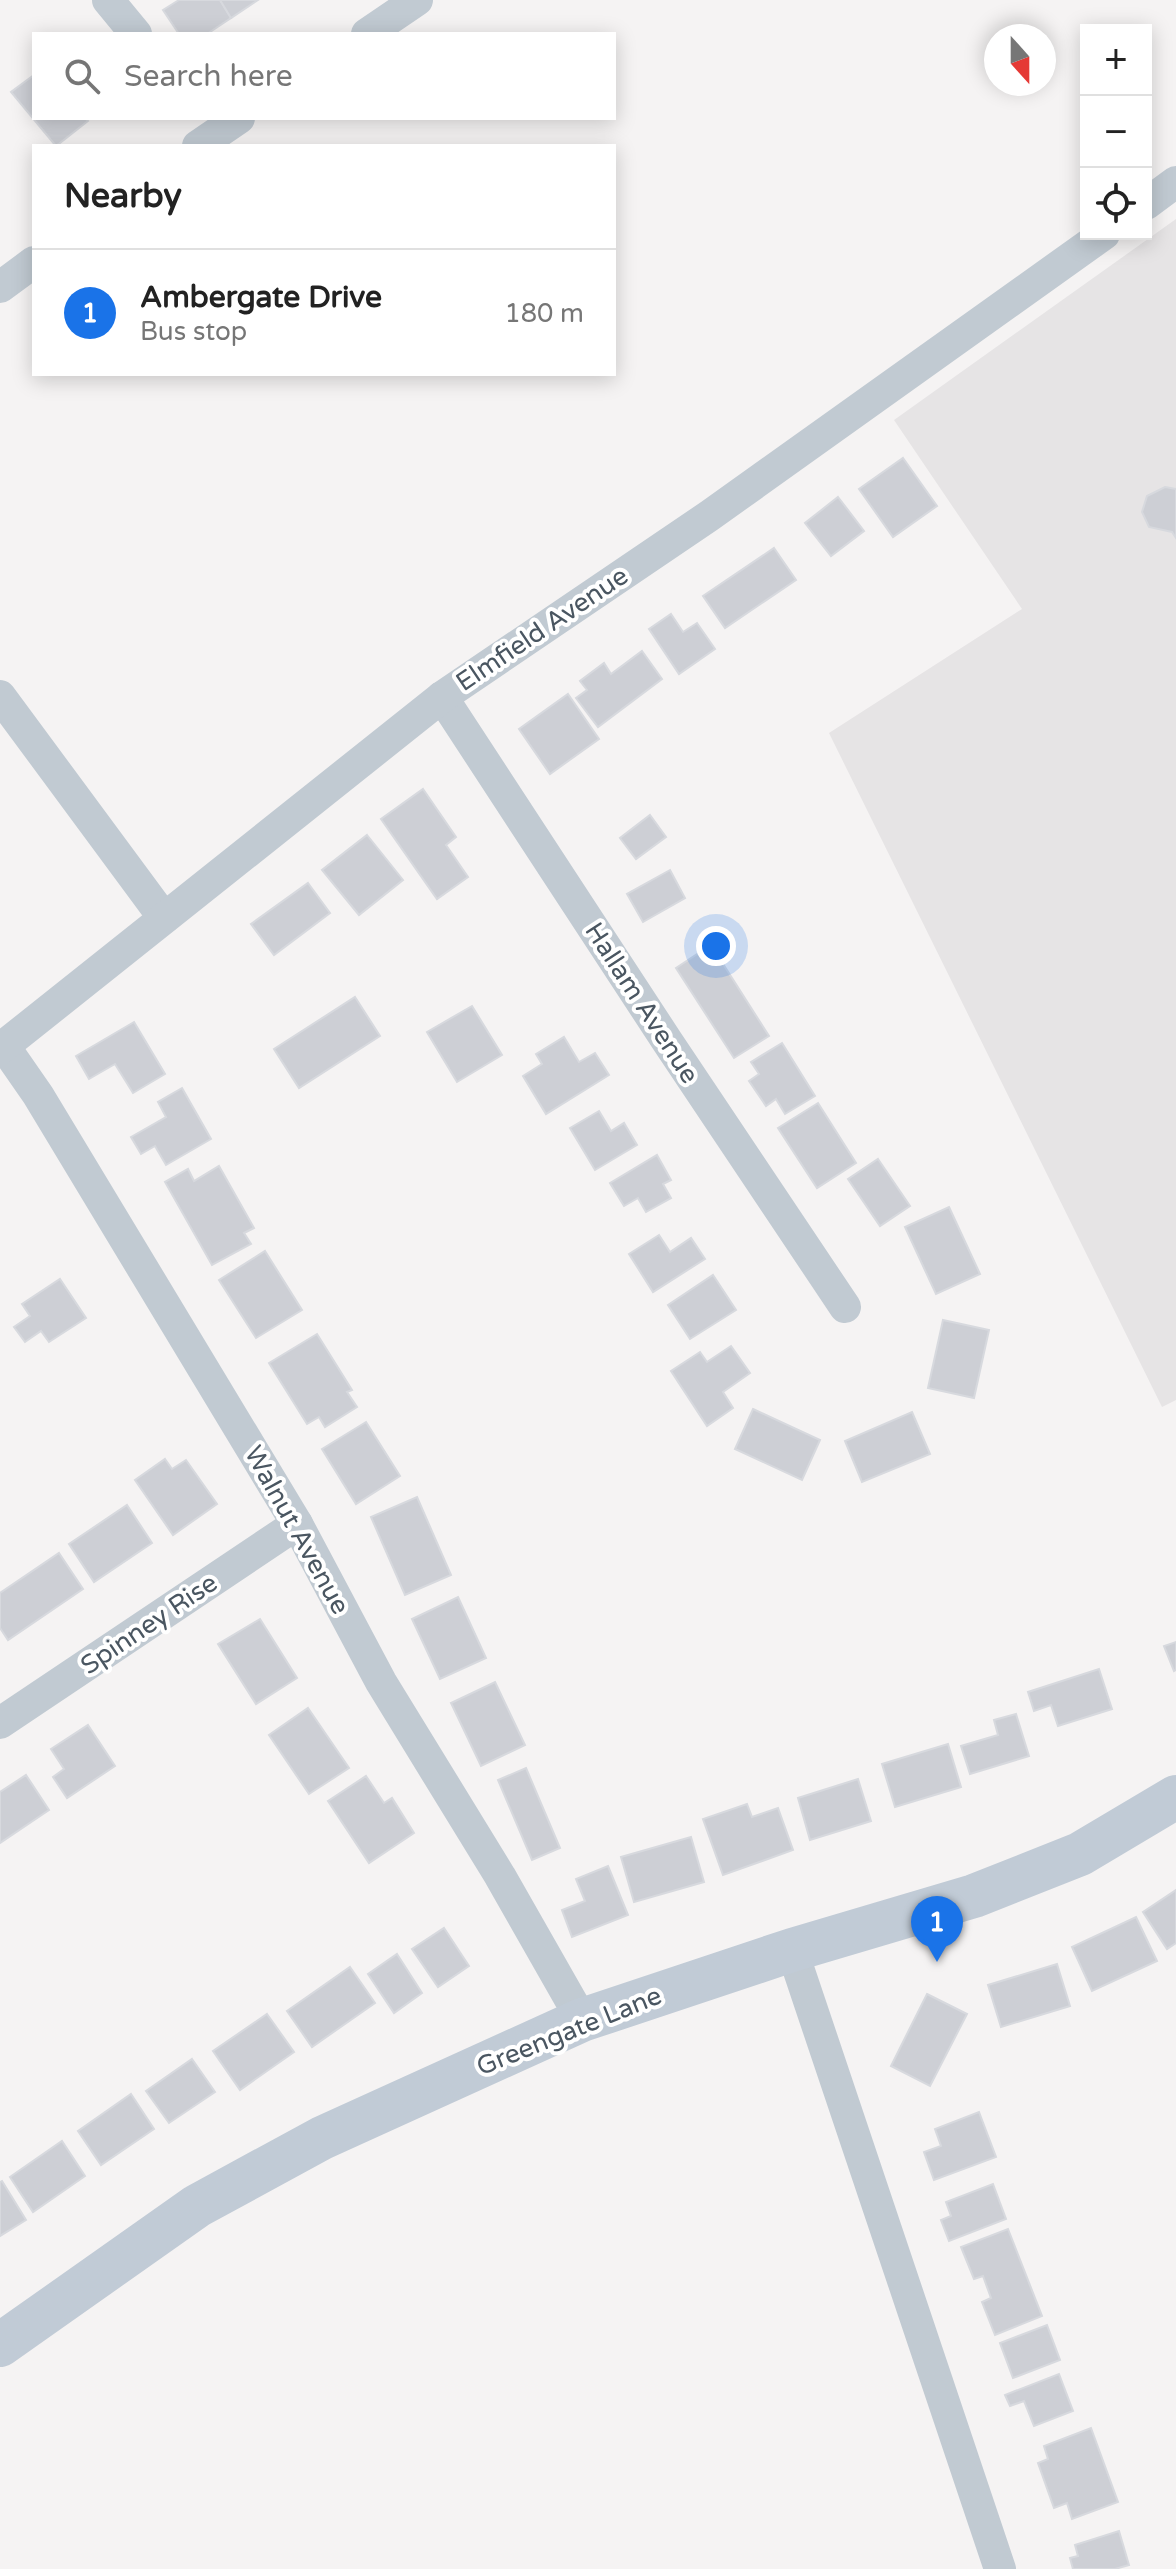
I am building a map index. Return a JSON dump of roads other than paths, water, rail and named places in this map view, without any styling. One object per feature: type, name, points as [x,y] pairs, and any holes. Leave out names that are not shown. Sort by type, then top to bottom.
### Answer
[{"type":"street","points":[[108,0],[134,32]]},
{"type":"street","points":[[370,32],[417,0]]},
{"type":"street","points":[[1152,200],[1176,182]]},
{"type":"street","name":"Elmfield Avenue","points":[[2,1048],[442,697],[709,516],[1096,240]]},
{"type":"street","points":[[0,287],[32,263]]},
{"type":"street","points":[[0,696],[164,918]]},
{"type":"street","name":"Hallam Avenue","points":[[442,697],[845,1307]]},
{"type":"street","name":"Walnut Avenue","points":[[2,1048],[46,1107],[297,1524],[381,1682],[500,1876],[582,2020]]},
{"type":"street","name":"Spinney Rise","points":[[0,1723],[297,1524]]},
{"type":"street","name":"Greengate Lane","points":[[0,2345],[197,2206],[322,2138],[582,2020],[792,1950],[974,1896],[1080,1854],[1176,1797]]},
{"type":"street","points":[[792,1950],[1000,2569]]},
{"type":"place","name":"Ambergate Drive","points":[[937,1962]]}]
